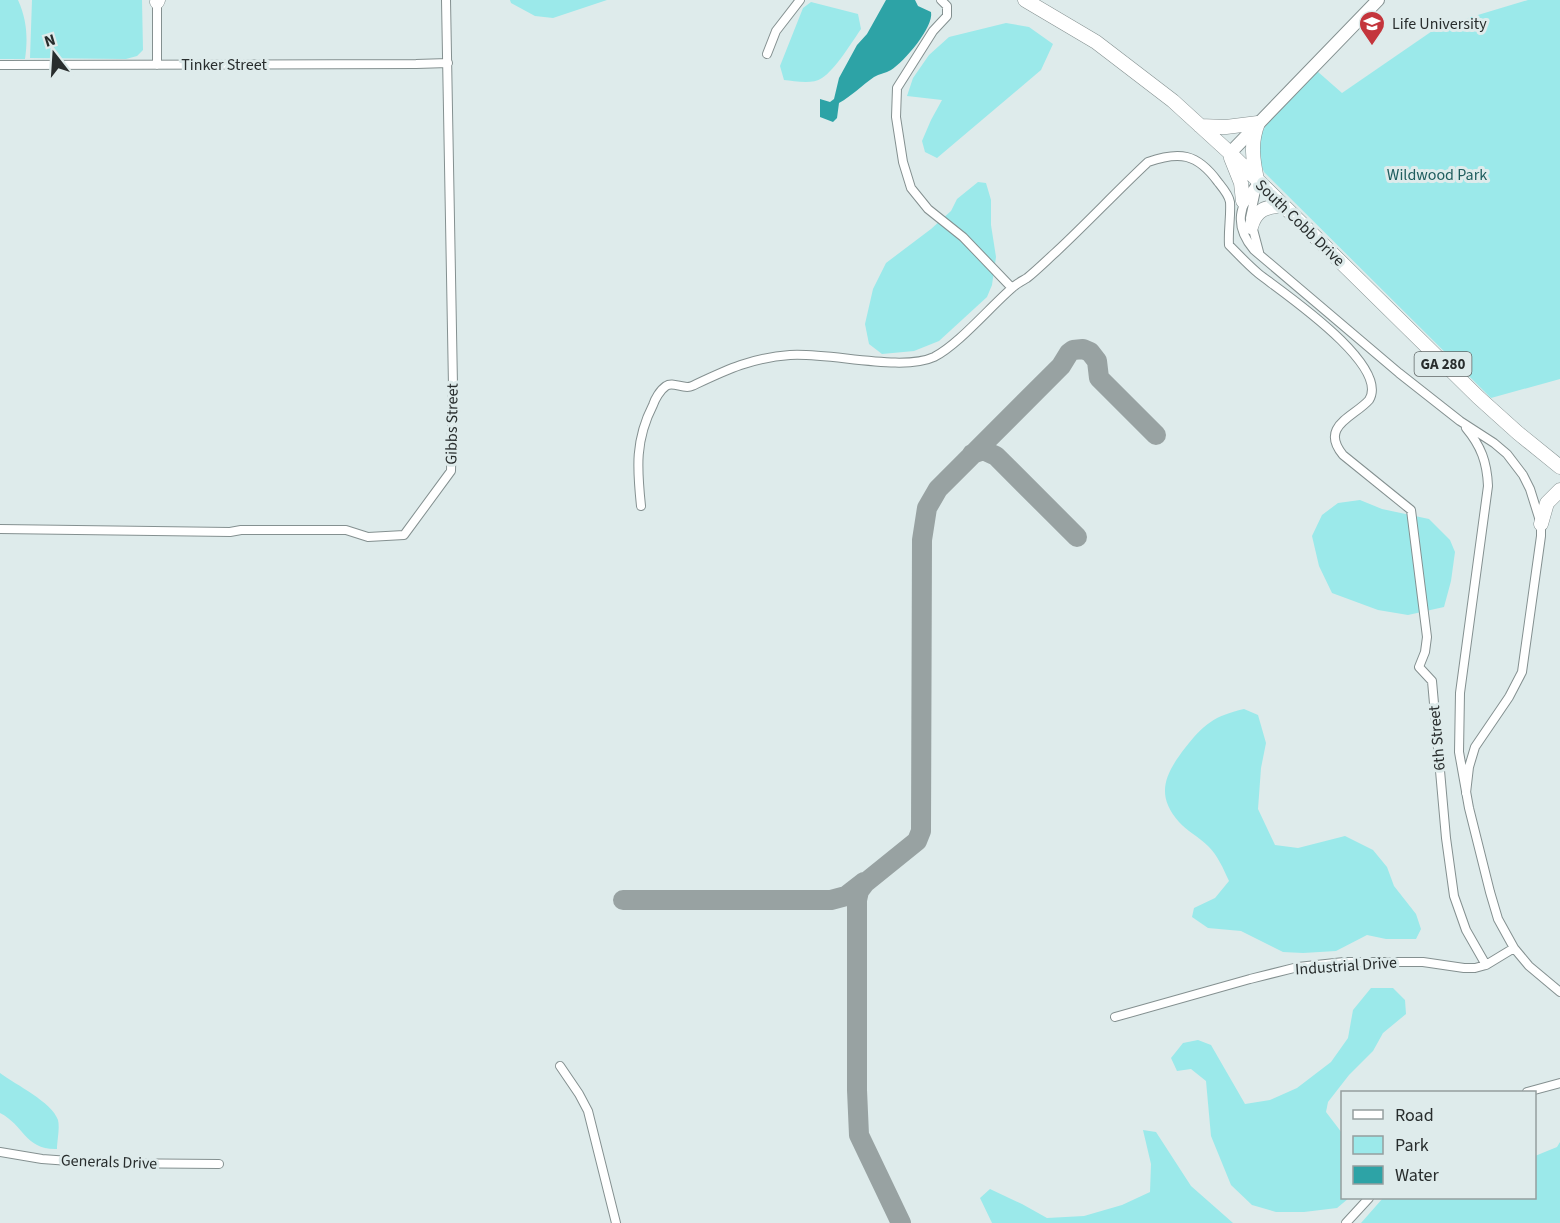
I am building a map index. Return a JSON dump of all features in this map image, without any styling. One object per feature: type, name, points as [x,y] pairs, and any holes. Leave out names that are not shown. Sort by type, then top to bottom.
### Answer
[{"type":"main road","name":"South Cobb Drive","points":[[1025,0],[1096,42],[1141,76],[1200,126],[1478,397],[1560,466]]},
{"type":"main road","points":[[1200,126],[1227,127],[1258,123],[1254,133],[1252,152],[1258,182]]},
{"type":"main road","points":[[1230,153],[1240,183],[1243,201]]},
{"type":"main road","points":[[1251,227],[1259,211],[1266,207],[1282,205]]},
{"type":"main road","points":[[1541,524],[1547,502],[1560,489]]},
{"type":"street","name":"Gibbs Street","points":[[0,529],[230,532],[346,530],[368,537],[404,535],[451,471],[453,386],[446,0]]},
{"type":"street","points":[[641,506],[638,449],[645,420],[655,400],[666,386],[672,384],[688,388],[722,370],[792,355],[847,357],[884,362],[923,361],[948,348],[1012,288],[963,237],[928,209],[911,188],[903,162],[896,117],[897,88],[933,31],[947,16],[947,6],[941,0]]},
{"type":"street","points":[[1230,153],[1378,0]]},
{"type":"street","points":[[157,1],[157,65]]},
{"type":"street","points":[[767,54],[776,31],[796,2]]},
{"type":"street","name":"Tinker Street","points":[[0,65],[448,63]]},
{"type":"street","name":"6th Street","points":[[1012,288],[1058,250],[1148,162],[1166,155],[1181,155],[1196,159],[1204,165],[1230,200],[1229,245],[1258,273],[1328,327],[1361,364],[1371,384],[1371,396],[1365,404],[1343,420],[1335,434],[1336,444],[1343,454],[1411,510],[1427,637],[1425,652],[1419,667],[1432,681],[1446,838],[1454,896],[1466,930],[1486,965]]},
{"type":"street","points":[[1258,182],[1243,201],[1241,216],[1243,229],[1251,246],[1392,368],[1460,421],[1494,443],[1514,461],[1530,489],[1541,524],[1538,565],[1522,672],[1509,697],[1475,747],[1469,767],[1466,793]]},
{"type":"street","points":[[1258,182],[1251,211],[1251,227],[1260,254]]},
{"type":"street","points":[[1460,421],[1483,452],[1488,486],[1460,693],[1459,752],[1466,793],[1498,919],[1514,948],[1545,981],[1560,992]]},
{"type":"street","name":"Industrial Drive","points":[[1115,1017],[1298,967],[1336,963],[1423,962],[1464,968],[1486,965],[1514,948]]},
{"type":"street","points":[[560,1066],[583,1099],[588,1111],[616,1223]]},
{"type":"street","points":[[1531,1091],[1560,1083]]},
{"type":"street","name":"Generals Drive","points":[[0,1152],[42,1159],[97,1163],[219,1164]]},
{"type":"street","points":[[1346,1223],[1367,1199]]},
{"type":"green space","points":[[0,0],[18,0],[26,29],[25,59],[0,59]]},
{"type":"green space","points":[[32,0],[142,0],[143,50],[137,56],[126,59],[30,58]]},
{"type":"green space","points":[[510,0],[607,0],[553,18],[535,16],[511,3]]},
{"type":"green space","name":"Wildwood Park","points":[[1528,0],[1560,0],[1560,379],[1491,398],[1264,172],[1259,144],[1270,119],[1317,71],[1342,93],[1438,27]]},
{"type":"green space","points":[[811,2],[858,14],[861,29],[838,62],[822,78],[808,82],[784,80],[780,66],[803,8]]},
{"type":"green space","points":[[1006,23],[1029,27],[1053,44],[1041,70],[937,158],[925,152],[922,141],[942,100],[907,96],[913,78],[929,55],[949,37]]},
{"type":"green space","points":[[978,182],[986,183],[991,200],[991,225],[996,257],[992,285],[987,297],[939,341],[914,351],[882,354],[869,344],[865,324],[873,289],[886,263],[931,229],[951,211],[957,199]]},
{"type":"green space","points":[[1360,500],[1382,509],[1429,519],[1450,540],[1455,552],[1444,607],[1408,615],[1378,610],[1332,593],[1319,566],[1312,536],[1322,515],[1338,503]]},
{"type":"green space","points":[[1244,709],[1258,715],[1266,743],[1261,768],[1258,809],[1275,845],[1298,848],[1345,836],[1373,850],[1387,867],[1394,886],[1416,914],[1421,929],[1416,939],[1386,939],[1367,935],[1336,951],[1283,952],[1241,931],[1208,928],[1192,917],[1194,908],[1215,898],[1229,881],[1212,850],[1182,825],[1172,812],[1165,794],[1168,776],[1185,748],[1210,722]]},
{"type":"green space","points":[[1371,988],[1393,988],[1405,1000],[1406,1014],[1383,1033],[1373,1051],[1349,1075],[1328,1102],[1326,1112],[1341,1132],[1341,1199],[1348,1199],[1337,1208],[1304,1212],[1276,1212],[1252,1205],[1231,1185],[1211,1136],[1206,1081],[1191,1069],[1177,1071],[1171,1058],[1183,1043],[1198,1040],[1211,1045],[1245,1104],[1270,1100],[1297,1088],[1331,1062],[1348,1038],[1353,1010]]},
{"type":"green space","points":[[0,1073],[41,1100],[54,1113],[59,1123],[57,1149],[46,1148],[31,1141],[15,1124],[0,1113]]},
{"type":"green space","points":[[1143,1130],[1156,1132],[1191,1186],[1233,1223],[992,1223],[980,1198],[990,1189],[1047,1218],[1084,1216],[1122,1205],[1150,1192],[1151,1164]]},
{"type":"green space","points":[[1560,1142],[1560,1223],[1361,1223],[1382,1199],[1536,1199],[1536,1156],[1557,1147]]},
{"type":"water","points":[[886,0],[915,0],[918,6],[931,12],[931,18],[923,35],[897,66],[874,77],[839,103],[837,118],[833,122],[820,117],[820,99],[830,102],[834,99],[839,78]]},
{"type":"taxiway","points":[[901,1223],[859,1135],[857,900],[859,891],[865,883],[917,841],[921,831],[922,540],[927,508],[938,489],[1061,366],[1073,350],[1083,349],[1090,352],[1097,361],[1099,378],[1156,435]]},
{"type":"taxiway","points":[[972,454],[983,450],[996,456],[1077,537]]},
{"type":"taxiway","points":[[623,900],[831,900],[846,896],[864,882]]},
{"type":"place","name":"Life University","points":[[1372,47]]}]
